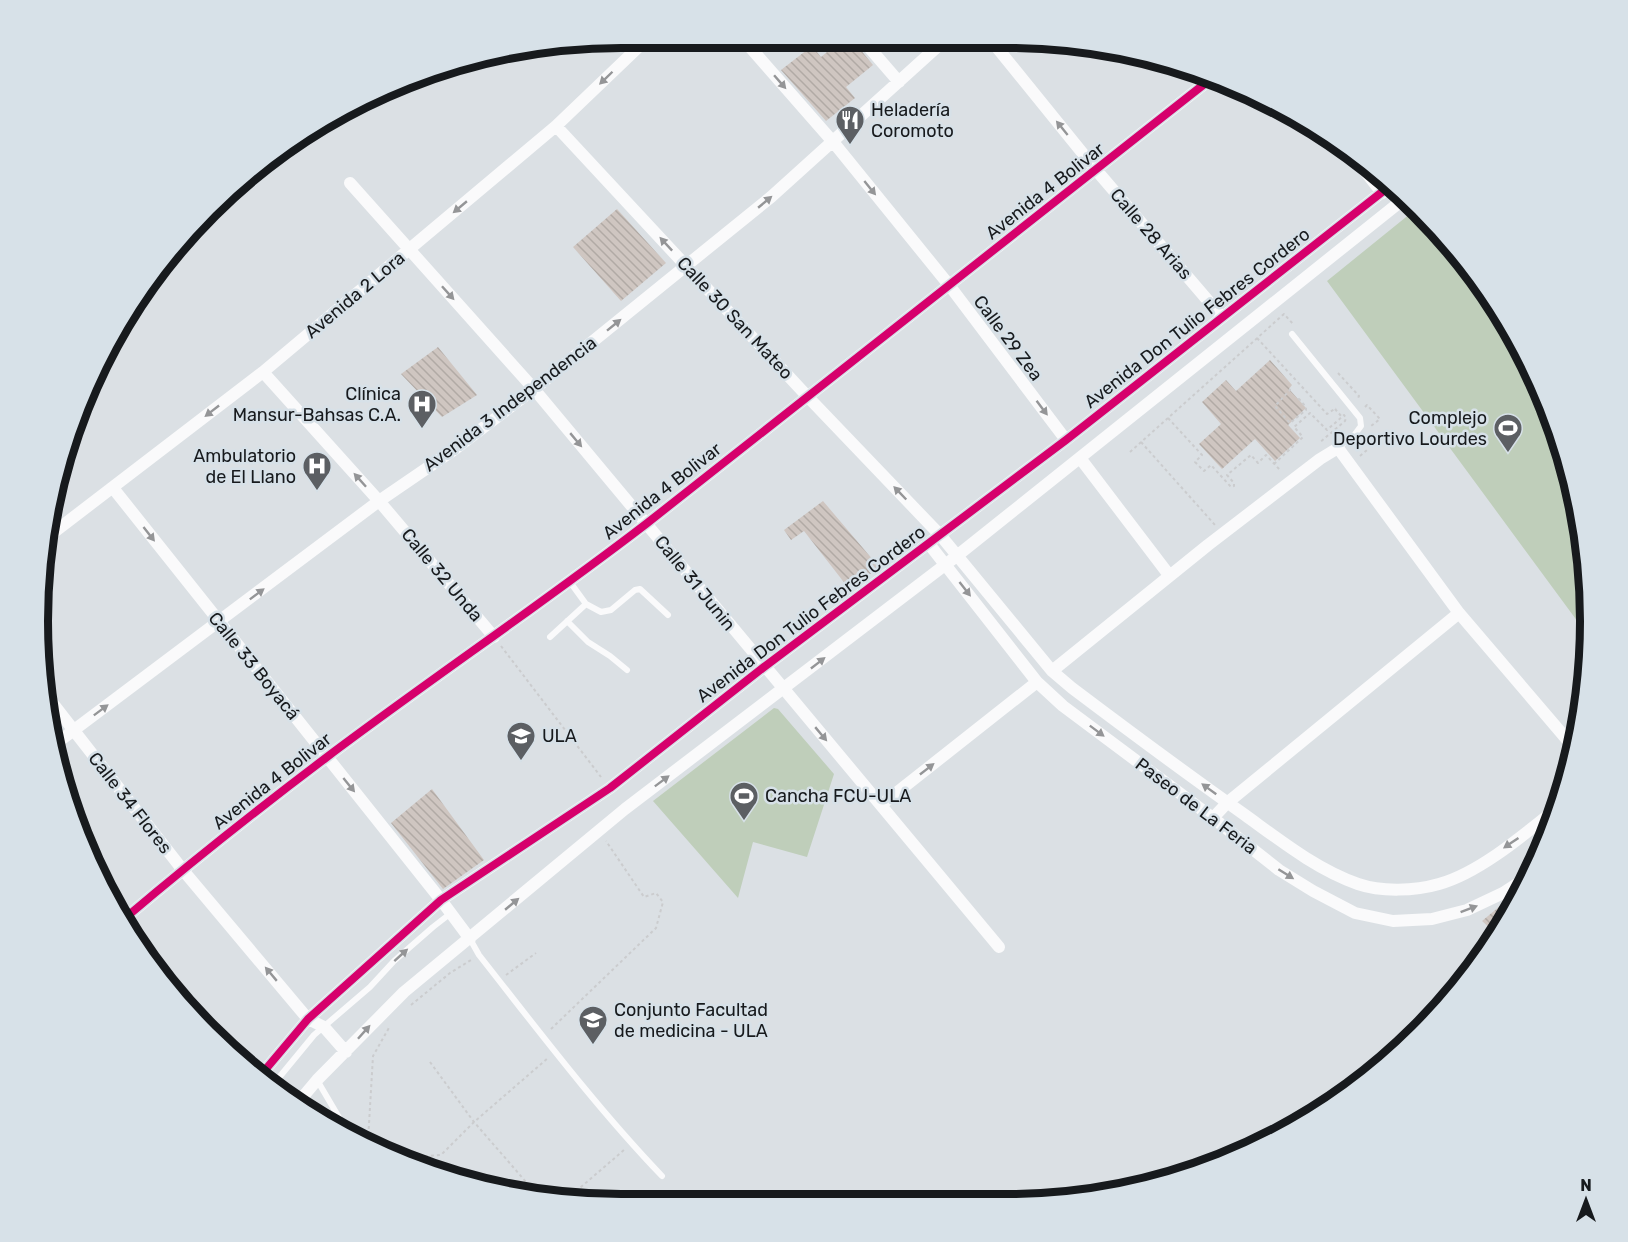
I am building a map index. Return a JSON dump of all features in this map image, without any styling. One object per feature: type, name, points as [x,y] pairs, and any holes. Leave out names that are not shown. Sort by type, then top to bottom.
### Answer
[{"type":"street","name":"Avenida 2 Lora","points":[[55,531],[263,372],[556,126],[638,48]]},
{"type":"street","name":"Calle 29 Zea","points":[[751,48],[834,142],[949,285],[1066,440]]},
{"type":"street","points":[[870,48],[899,82]]},
{"type":"street","name":"Avenida 3 Independencia","points":[[61,740],[379,501],[455,449],[534,389],[687,266],[834,142],[935,48]]},
{"type":"street","name":"Calle 28 Arias","points":[[997,48],[1097,171],[1222,317]]},
{"type":"street","name":"Avenida 4 Bolivar","points":[[129,915],[182,869],[327,757],[570,582],[646,524],[1205,84]]},
{"type":"street","name":"Calle 30 San Mateo","points":[[556,126],[958,555]]},
{"type":"street","name":"Calle 31 Junin","points":[[350,183],[534,389],[999,947]]},
{"type":"street","name":"Avenida Don Tulio Febres Cordero","points":[[265,1070],[308,1019],[441,900],[610,788],[764,667],[1066,440],[1385,190]]},
{"type":"street","name":"Avenida Don Tulio Febres Cordero","points":[[303,1097],[404,992],[625,809],[958,555],[1399,203]]},
{"type":"street","name":"Calle 32 Unda","points":[[263,372],[379,501],[494,637]]},
{"type":"street","points":[[958,555],[1052,671],[1169,575],[1320,459],[1338,448],[1459,613],[1567,740]]},
{"type":"street","points":[[1080,458],[1169,575]]},
{"type":"street","name":"Calle 33 Boyacá","points":[[112,488],[470,939]]},
{"type":"street","name":"Paseo de La Feria","points":[[929,544],[1037,682],[1063,706],[1279,870],[1313,891],[1355,913],[1393,921],[1432,919],[1467,910],[1515,885]]},
{"type":"street","points":[[1213,818],[1227,803],[1459,613]]},
{"type":"street","name":"Paseo de La Feria","points":[[1052,671],[1227,803],[1326,871],[1360,885],[1403,890],[1440,884],[1472,870],[1545,817]]},
{"type":"street","points":[[881,805],[1037,682]]},
{"type":"street","name":"Calle 34 Flores","points":[[55,706],[182,869],[308,1019]]},
{"type":"street","points":[[308,1019],[324,1027],[346,1052]]},
{"type":"lane","points":[[1292,334],[1360,418],[1360,426],[1355,434],[1338,448]]},
{"type":"lane","points":[[570,582],[586,604],[602,612],[611,610],[635,590],[640,589],[668,615]]},
{"type":"lane","points":[[550,638],[586,604]]},
{"type":"lane","points":[[567,621],[588,642],[627,670]]},
{"type":"lane","points":[[277,1080],[324,1027],[370,987],[394,961],[451,913]]},
{"type":"lane","points":[[470,939],[479,955],[555,1052],[632,1144],[662,1176]]},
{"type":"lane","points":[[317,1080],[341,1121]]},
{"type":"path","points":[[1130,452],[1284,314],[1299,330]]},
{"type":"path","points":[[1257,338],[1327,414],[1336,407],[1335,409]]},
{"type":"path","points":[[1336,371],[1359,396],[1354,404]]},
{"type":"path","points":[[1288,389],[1290,390],[1275,406],[1289,423],[1306,410],[1299,399],[1301,398]]},
{"type":"path","points":[[1361,410],[1367,405],[1380,419],[1364,432]]},
{"type":"path","points":[[1328,416],[1335,409]]},
{"type":"path","points":[[1335,409],[1346,418],[1345,421]]},
{"type":"path","points":[[1274,464],[1303,438],[1294,427],[1310,413],[1327,430],[1342,417]]},
{"type":"path","points":[[1168,418],[1202,455],[1195,462],[1204,471],[1211,465],[1231,487],[1234,483],[1227,476],[1251,455],[1258,463],[1266,455],[1280,470]]},
{"type":"path","points":[[1141,442],[1218,527]]},
{"type":"path","points":[[1354,461],[1367,450]]},
{"type":"path","points":[[543,1037],[656,928],[661,911],[663,902],[656,893],[644,897],[600,831]]},
{"type":"path","points":[[499,980],[536,953]]},
{"type":"path","points":[[404,1011],[450,974],[479,955]]},
{"type":"path","points":[[368,1135],[373,1056],[394,1019]]},
{"type":"path","points":[[418,1156],[441,1155],[474,1122],[555,1052]]},
{"type":"path","points":[[430,1062],[474,1122],[530,1186]]},
{"type":"path","points":[[575,1192],[632,1144]]},
{"type":"path","points":[[429,1161],[430,1155]]},
{"type":"green space","name":"Complejo Deportivo Lourdes","points":[[1410,214],[1462,272],[1503,335],[1521,368],[1550,437],[1569,509],[1575,546],[1580,625],[1327,281]]},
{"type":"green space","name":"Cancha FCU-ULA","points":[[774,708],[778,709],[834,774],[807,857],[753,842],[738,898],[653,801]]},
{"type":"building","points":[[809,48],[814,48],[821,57],[832,48],[859,48],[873,65],[846,87],[855,98],[826,121],[781,70]]},
{"type":"building","points":[[617,209],[666,263],[621,301],[573,247]]},
{"type":"building","points":[[438,347],[477,395],[442,417],[401,374]]},
{"type":"building","points":[[1270,360],[1292,385],[1289,389],[1306,408],[1288,425],[1300,438],[1275,461],[1255,439],[1222,469],[1199,444],[1221,424],[1202,402],[1226,380],[1236,391]]},
{"type":"building","points":[[823,501],[879,567],[850,590],[804,531],[791,540],[784,530]]},
{"type":"building","points":[[432,789],[484,860],[443,889],[391,823]]},
{"type":"building","points":[[1507,900],[1490,928],[1482,921]]},
{"type":"cycle path","points":[[129,915],[224,836],[327,757],[646,524],[1205,84]]},
{"type":"cycle path","points":[[265,1070],[308,1019],[441,900],[610,788],[764,667],[1066,440],[1385,190]]},
{"type":"place","name":"Heladería Coromoto","points":[[850,146]]},
{"type":"place","name":"Clínica Mansur-Bahsas C.A.","points":[[422,430]]},
{"type":"place","name":"Complejo Deportivo Lourdes","points":[[1508,454]]},
{"type":"place","name":"Ambulatorio de El Llano","points":[[317,492]]},
{"type":"place","name":"ULA","points":[[521,762]]},
{"type":"place","name":"Cancha FCU-ULA","points":[[744,822]]},
{"type":"place","name":"Conjunto Facultad de medicina - ULA","points":[[593,1046]]}]
